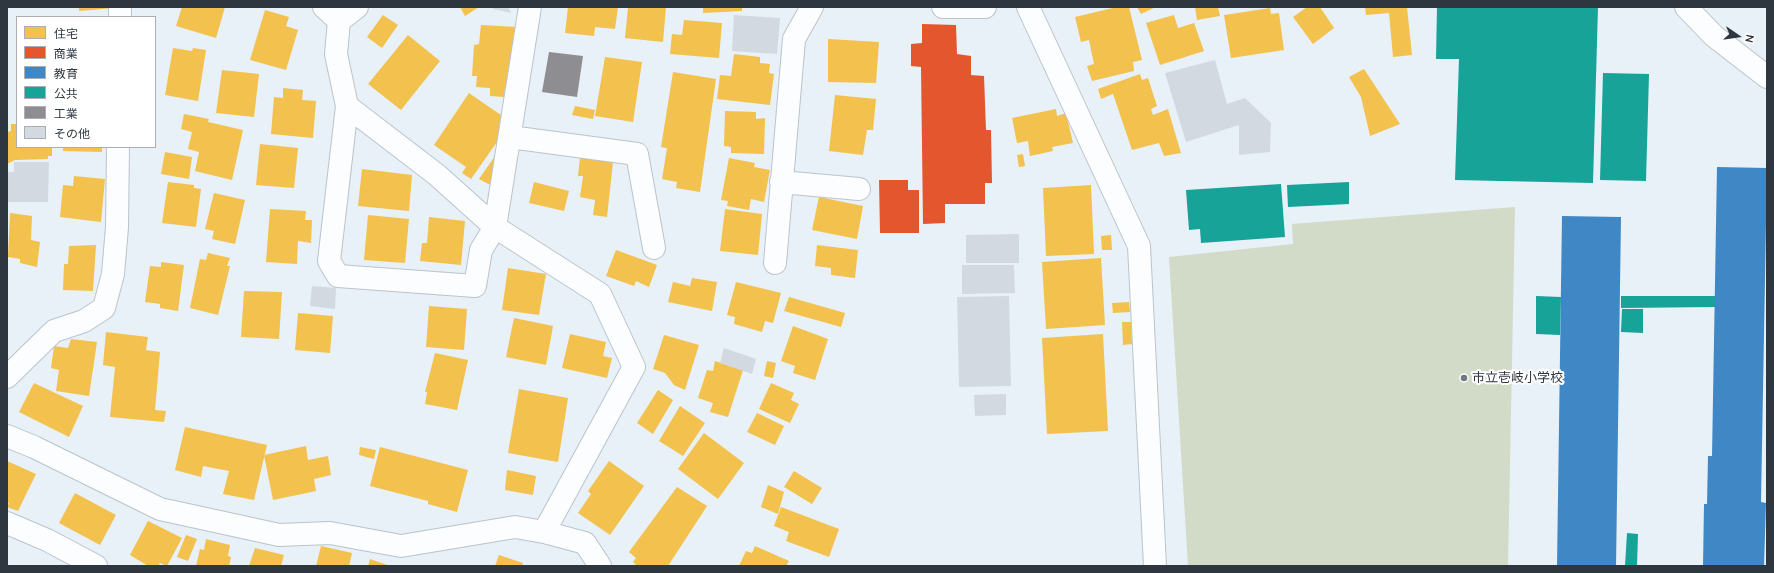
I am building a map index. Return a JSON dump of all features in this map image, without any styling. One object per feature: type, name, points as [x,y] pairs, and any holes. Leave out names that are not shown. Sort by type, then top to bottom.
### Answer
[{"type":"street","points":[[357,7],[332,14],[336,54],[347,106],[329,261],[338,276],[475,286],[481,250],[495,227],[530,7]]},
{"type":"street","points":[[775,263],[794,39],[812,7]]},
{"type":"street","points":[[943,7],[985,7]]},
{"type":"street","points":[[1028,7],[1139,246],[1155,566]]},
{"type":"street","points":[[1686,7],[1714,36],[1767,78]]},
{"type":"street","points":[[347,106],[437,175],[495,227],[600,294],[634,367],[544,532]]},
{"type":"street","points":[[510,137],[637,154],[654,248]]},
{"type":"street","points":[[7,377],[54,330],[84,321],[104,308],[113,274],[117,227],[118,148]]},
{"type":"street","points":[[781,182],[859,189]]},
{"type":"street","points":[[7,436],[34,447],[160,509],[280,535],[330,533],[401,546],[515,527],[544,532],[585,543],[600,566]]},
{"type":"street","points":[[7,523],[47,540],[96,566]]},
{"type":"green space","points":[[1515,207],[1508,566],[1188,566],[1169,257],[1293,244],[1292,224]]},
{"type":"building: 住宅","points":[[79,7],[115,7],[115,8],[79,11]]},
{"type":"building: 住宅","points":[[182,7],[225,7],[216,38],[176,26]]},
{"type":"building: 住宅","points":[[460,7],[479,7],[465,16]]},
{"type":"building: 住宅","points":[[568,7],[618,7],[615,29],[595,27],[594,36],[565,33]]},
{"type":"building: 住宅","points":[[628,7],[666,7],[663,42],[625,38]]},
{"type":"building: 住宅","points":[[703,7],[742,7],[742,11],[703,13]]},
{"type":"building: 住宅","points":[[1117,7],[1129,7],[1142,60],[1133,62],[1134,71],[1092,81],[1087,66],[1094,64],[1089,40],[1081,42],[1075,17]]},
{"type":"building: 住宅","points":[[1137,7],[1156,7],[1141,14]]},
{"type":"building: 住宅","points":[[1195,7],[1218,7],[1220,16],[1197,20]]},
{"type":"building: 住宅","points":[[1307,7],[1320,7],[1334,28],[1313,44],[1293,17]]},
{"type":"building: 住宅","points":[[1365,7],[1407,7],[1412,55],[1393,57],[1389,13],[1366,15]]},
{"type":"building: 住宅","points":[[1270,8],[1271,14],[1279,13],[1284,50],[1231,58],[1224,15]]},
{"type":"building: 住宅","points":[[265,10],[289,17],[286,26],[298,30],[286,70],[250,60]]},
{"type":"building: 住宅","points":[[383,15],[398,25],[382,48],[367,37]]},
{"type":"building: 住宅","points":[[1174,15],[1178,28],[1194,23],[1204,51],[1160,65],[1146,23]]},
{"type":"building: 住宅","points":[[684,20],[722,23],[719,58],[670,54],[672,34],[682,35]]},
{"type":"building: 住宅","points":[[481,25],[517,27],[510,89],[505,88],[504,97],[490,96],[490,88],[476,87],[477,76],[472,76],[474,45],[479,44]]},
{"type":"building: 住宅","points":[[408,35],[440,61],[401,110],[368,84]]},
{"type":"building: 住宅","points":[[828,39],[879,42],[876,83],[828,82]]},
{"type":"building: 住宅","points":[[173,48],[192,51],[193,48],[206,50],[198,101],[165,95]]},
{"type":"building: 住宅","points":[[734,54],[760,57],[760,63],[770,64],[769,73],[774,74],[770,105],[717,99],[720,75],[731,76]]},
{"type":"building: 住宅","points":[[605,57],[642,62],[633,122],[595,116]]},
{"type":"building: 住宅","points":[[1364,69],[1400,124],[1370,136],[1361,97],[1349,77]]},
{"type":"building: 住宅","points":[[222,70],[259,74],[254,117],[216,113]]},
{"type":"building: 住宅","points":[[673,72],[716,79],[700,192],[676,188],[677,182],[662,179],[667,148],[661,147]]},
{"type":"building: 住宅","points":[[1140,74],[1142,80],[1148,78],[1157,106],[1151,109],[1153,115],[1168,109],[1181,153],[1164,156],[1159,143],[1132,150],[1113,94],[1101,99],[1098,89]]},
{"type":"building: 住宅","points":[[283,88],[303,90],[302,100],[316,101],[313,138],[271,134],[274,97],[283,98]]},
{"type":"building: 住宅","points":[[469,93],[511,122],[471,179],[462,173],[466,167],[434,145]]},
{"type":"building: 住宅","points":[[835,95],[876,99],[873,130],[867,130],[863,155],[829,151]]},
{"type":"building: 住宅","points":[[575,106],[595,110],[593,119],[572,115]]},
{"type":"building: 住宅","points":[[1056,109],[1057,116],[1066,113],[1073,143],[1052,147],[1053,151],[1030,156],[1028,141],[1017,143],[1012,118]]},
{"type":"building: 住宅","points":[[725,111],[756,112],[756,119],[765,118],[764,154],[731,153],[731,147],[724,146]]},
{"type":"building: 住宅","points":[[184,114],[209,119],[208,122],[243,130],[232,180],[195,171],[199,152],[188,149],[192,132],[181,129]]},
{"type":"building: 住宅","points":[[11,124],[16,124],[16,148],[52,148],[52,156],[48,156],[48,159],[15,160],[7,164],[7,132],[11,131]]},
{"type":"building: 住宅","points":[[260,144],[298,148],[294,188],[256,185]]},
{"type":"building: 住宅","points":[[63,148],[102,148],[102,152],[63,151]]},
{"type":"building: 住宅","points":[[581,148],[614,153],[607,217],[593,215],[595,200],[580,197],[583,176],[578,176]]},
{"type":"building: 住宅","points":[[165,152],[192,157],[189,179],[161,174]]},
{"type":"building: 住宅","points":[[1023,154],[1025,166],[1019,167],[1017,155]]},
{"type":"building: 住宅","points":[[495,156],[504,163],[498,189],[479,179]]},
{"type":"building: 住宅","points":[[729,158],[755,163],[754,167],[770,170],[764,202],[751,199],[749,210],[727,206],[728,201],[721,200]]},
{"type":"building: 住宅","points":[[362,169],[412,175],[409,211],[358,206]]},
{"type":"building: 住宅","points":[[74,176],[105,179],[101,222],[60,217],[63,185],[73,186]]},
{"type":"building: 住宅","points":[[168,182],[194,185],[194,188],[201,189],[196,227],[162,223]]},
{"type":"building: 住宅","points":[[534,182],[569,191],[564,211],[529,203]]},
{"type":"building: 住宅","points":[[1091,185],[1094,254],[1046,256],[1043,188]]},
{"type":"building: 住宅","points":[[214,193],[245,200],[235,244],[212,239],[214,231],[205,229]]},
{"type":"building: 住宅","points":[[819,197],[863,206],[857,239],[812,230]]},
{"type":"building: 住宅","points":[[270,209],[306,211],[305,220],[312,220],[311,243],[298,241],[297,264],[266,262]]},
{"type":"building: 住宅","points":[[725,209],[762,214],[758,255],[720,251]]},
{"type":"building: 住宅","points":[[10,213],[32,216],[31,240],[40,242],[37,267],[20,263],[20,259],[8,257]]},
{"type":"building: 住宅","points":[[368,215],[409,219],[405,263],[364,260]]},
{"type":"building: 住宅","points":[[429,217],[465,221],[461,265],[420,261],[422,243],[427,243]]},
{"type":"building: 住宅","points":[[1111,235],[1112,250],[1102,250],[1101,236]]},
{"type":"building: 住宅","points":[[96,245],[93,291],[63,290],[64,264],[68,264],[69,246]]},
{"type":"building: 住宅","points":[[817,245],[858,250],[855,278],[831,275],[831,268],[815,266]]},
{"type":"building: 住宅","points":[[616,250],[657,265],[649,287],[636,281],[634,286],[606,276]]},
{"type":"building: 住宅","points":[[208,253],[230,258],[227,266],[230,266],[218,315],[190,308],[200,259],[206,260]]},
{"type":"building: 住宅","points":[[1101,258],[1105,325],[1046,329],[1042,262]]},
{"type":"building: 住宅","points":[[161,262],[184,265],[178,311],[160,308],[160,304],[145,302],[150,266],[161,267]]},
{"type":"building: 住宅","points":[[508,268],[546,274],[539,315],[502,310]]},
{"type":"building: 住宅","points":[[692,278],[717,282],[712,311],[668,302],[673,282],[690,286]]},
{"type":"building: 住宅","points":[[736,282],[781,293],[773,323],[765,321],[762,332],[734,324],[735,317],[727,315]]},
{"type":"building: 住宅","points":[[244,291],[282,292],[279,339],[241,337]]},
{"type":"building: 住宅","points":[[789,297],[845,313],[841,327],[784,311]]},
{"type":"building: 住宅","points":[[1129,302],[1130,312],[1113,313],[1112,303]]},
{"type":"building: 住宅","points":[[429,306],[467,309],[464,350],[426,347]]},
{"type":"building: 住宅","points":[[298,313],[333,316],[330,353],[295,350]]},
{"type":"building: 住宅","points":[[514,318],[553,326],[546,365],[506,357]]},
{"type":"building: 住宅","points":[[1122,322],[1131,322],[1132,344],[1123,345]]},
{"type":"building: 住宅","points":[[793,326],[828,339],[815,380],[793,373],[795,366],[781,361]]},
{"type":"building: 住宅","points":[[106,332],[148,337],[146,350],[160,352],[155,410],[166,411],[164,422],[110,417],[115,367],[103,365]]},
{"type":"building: 住宅","points":[[570,334],[606,342],[603,356],[612,358],[607,378],[562,368]]},
{"type":"building: 住宅","points":[[1103,334],[1108,431],[1047,434],[1042,338]]},
{"type":"building: 住宅","points":[[664,335],[699,345],[685,390],[674,385],[665,373],[653,369]]},
{"type":"building: 住宅","points":[[71,339],[97,342],[89,396],[56,391],[59,370],[51,368],[54,346],[68,348]]},
{"type":"building: 住宅","points":[[435,353],[468,360],[457,410],[425,404],[427,392],[425,392]]},
{"type":"building: 住宅","points":[[715,361],[743,370],[728,417],[710,412],[713,403],[698,398],[707,370],[713,371]]},
{"type":"building: 住宅","points":[[767,361],[776,363],[773,378],[764,376]]},
{"type":"building: 住宅","points":[[34,383],[83,406],[69,437],[19,412]]},
{"type":"building: 住宅","points":[[771,383],[794,393],[791,400],[799,404],[790,423],[759,409]]},
{"type":"building: 住宅","points":[[519,389],[568,398],[558,462],[508,453]]},
{"type":"building: 住宅","points":[[658,390],[673,400],[653,434],[637,423]]},
{"type":"building: 住宅","points":[[680,406],[705,423],[683,456],[659,441]]},
{"type":"building: 住宅","points":[[757,413],[784,426],[775,445],[747,432]]},
{"type":"building: 住宅","points":[[185,427],[267,445],[254,500],[223,494],[229,471],[203,466],[201,477],[175,470]]},
{"type":"building: 住宅","points":[[704,433],[744,463],[718,499],[678,469]]},
{"type":"building: 住宅","points":[[306,446],[308,460],[328,456],[331,475],[314,479],[316,491],[273,500],[264,455]]},
{"type":"building: 住宅","points":[[360,447],[376,450],[374,459],[359,455]]},
{"type":"building: 住宅","points":[[380,447],[468,470],[457,512],[428,504],[428,501],[370,486]]},
{"type":"building: 住宅","points":[[7,461],[36,474],[18,511],[7,507],[9,503],[7,502]]},
{"type":"building: 住宅","points":[[609,461],[644,486],[610,535],[578,513],[591,494],[588,491]]},
{"type":"building: 住宅","points":[[507,470],[536,476],[533,495],[505,490]]},
{"type":"building: 住宅","points":[[794,471],[822,488],[812,504],[784,487]]},
{"type":"building: 住宅","points":[[768,485],[784,492],[778,514],[761,507]]},
{"type":"building: 住宅","points":[[677,487],[707,506],[668,566],[637,566],[633,562],[636,558],[629,552]]},
{"type":"building: 住宅","points":[[75,493],[116,515],[100,545],[59,523]]},
{"type":"building: 住宅","points":[[781,507],[839,529],[829,557],[786,541],[789,532],[774,526]]},
{"type":"building: 住宅","points":[[148,521],[182,538],[167,566],[160,563],[158,566],[148,566],[130,555]]},
{"type":"building: 住宅","points":[[186,535],[197,539],[188,561],[177,557]]},
{"type":"building: 住宅","points":[[206,539],[230,545],[228,556],[231,557],[229,566],[196,566],[200,549],[204,550]]},
{"type":"building: 住宅","points":[[321,546],[352,553],[349,566],[316,566]]},
{"type":"building: 住宅","points":[[755,546],[789,561],[786,566],[739,566],[746,551],[752,553]]},
{"type":"building: 住宅","points":[[255,548],[284,555],[281,566],[249,566]]},
{"type":"building: 住宅","points":[[499,555],[523,563],[522,566],[495,566]]},
{"type":"building: 住宅","points":[[370,559],[390,566],[368,566]]},
{"type":"building: 商業","points":[[922,24],[956,25],[957,54],[971,56],[971,75],[984,76],[986,130],[991,130],[992,183],[985,183],[985,204],[945,204],[945,223],[923,224],[921,67],[911,66],[911,44],[922,43]]},
{"type":"building: 商業","points":[[879,180],[908,180],[908,190],[919,190],[919,233],[880,233]]},
{"type":"building: 教育","points":[[1717,167],[1767,168],[1761,502],[1766,503],[1764,566],[1703,566],[1704,504],[1707,504],[1708,456],[1712,456]]},
{"type":"building: 教育","points":[[1562,216],[1621,217],[1616,566],[1557,566]]},
{"type":"building: 公共","points":[[1437,7],[1598,7],[1593,183],[1455,180],[1459,59],[1436,59]]},
{"type":"building: 公共","points":[[1603,73],[1649,74],[1646,181],[1600,180]]},
{"type":"building: 公共","points":[[1349,182],[1349,204],[1288,207],[1287,185]]},
{"type":"building: 公共","points":[[1281,184],[1285,237],[1201,243],[1200,229],[1189,230],[1186,190]]},
{"type":"building: 公共","points":[[1536,296],[1561,297],[1560,335],[1536,334]]},
{"type":"building: 公共","points":[[1621,296],[1715,296],[1715,307],[1621,308]]},
{"type":"building: 公共","points":[[1622,309],[1643,309],[1643,333],[1621,332]]},
{"type":"building: 公共","points":[[1627,533],[1638,534],[1637,566],[1625,566]]},
{"type":"building: 工業","points":[[549,52],[583,56],[577,97],[542,92]]},
{"type":"building: その他","points":[[492,7],[508,7],[511,13],[493,9]]},
{"type":"building: その他","points":[[734,15],[780,18],[777,54],[732,51]]},
{"type":"building: その他","points":[[1215,60],[1227,104],[1245,98],[1271,123],[1270,152],[1239,155],[1239,125],[1186,142],[1165,73]]},
{"type":"building: その他","points":[[14,162],[49,162],[48,202],[7,202],[7,172],[14,172]]},
{"type":"building: その他","points":[[1019,234],[1019,263],[966,263],[966,235]]},
{"type":"building: その他","points":[[962,265],[1014,265],[1015,293],[962,294]]},
{"type":"building: その他","points":[[312,286],[336,288],[335,309],[310,306]]},
{"type":"building: その他","points":[[1009,296],[1011,386],[959,387],[957,297]]},
{"type":"building: その他","points":[[724,348],[756,359],[752,374],[720,363]]},
{"type":"building: その他","points":[[1006,394],[1006,415],[975,416],[974,395]]},
{"type":"place","name":"市立壱岐小学校","points":[[1464,378]]}]
